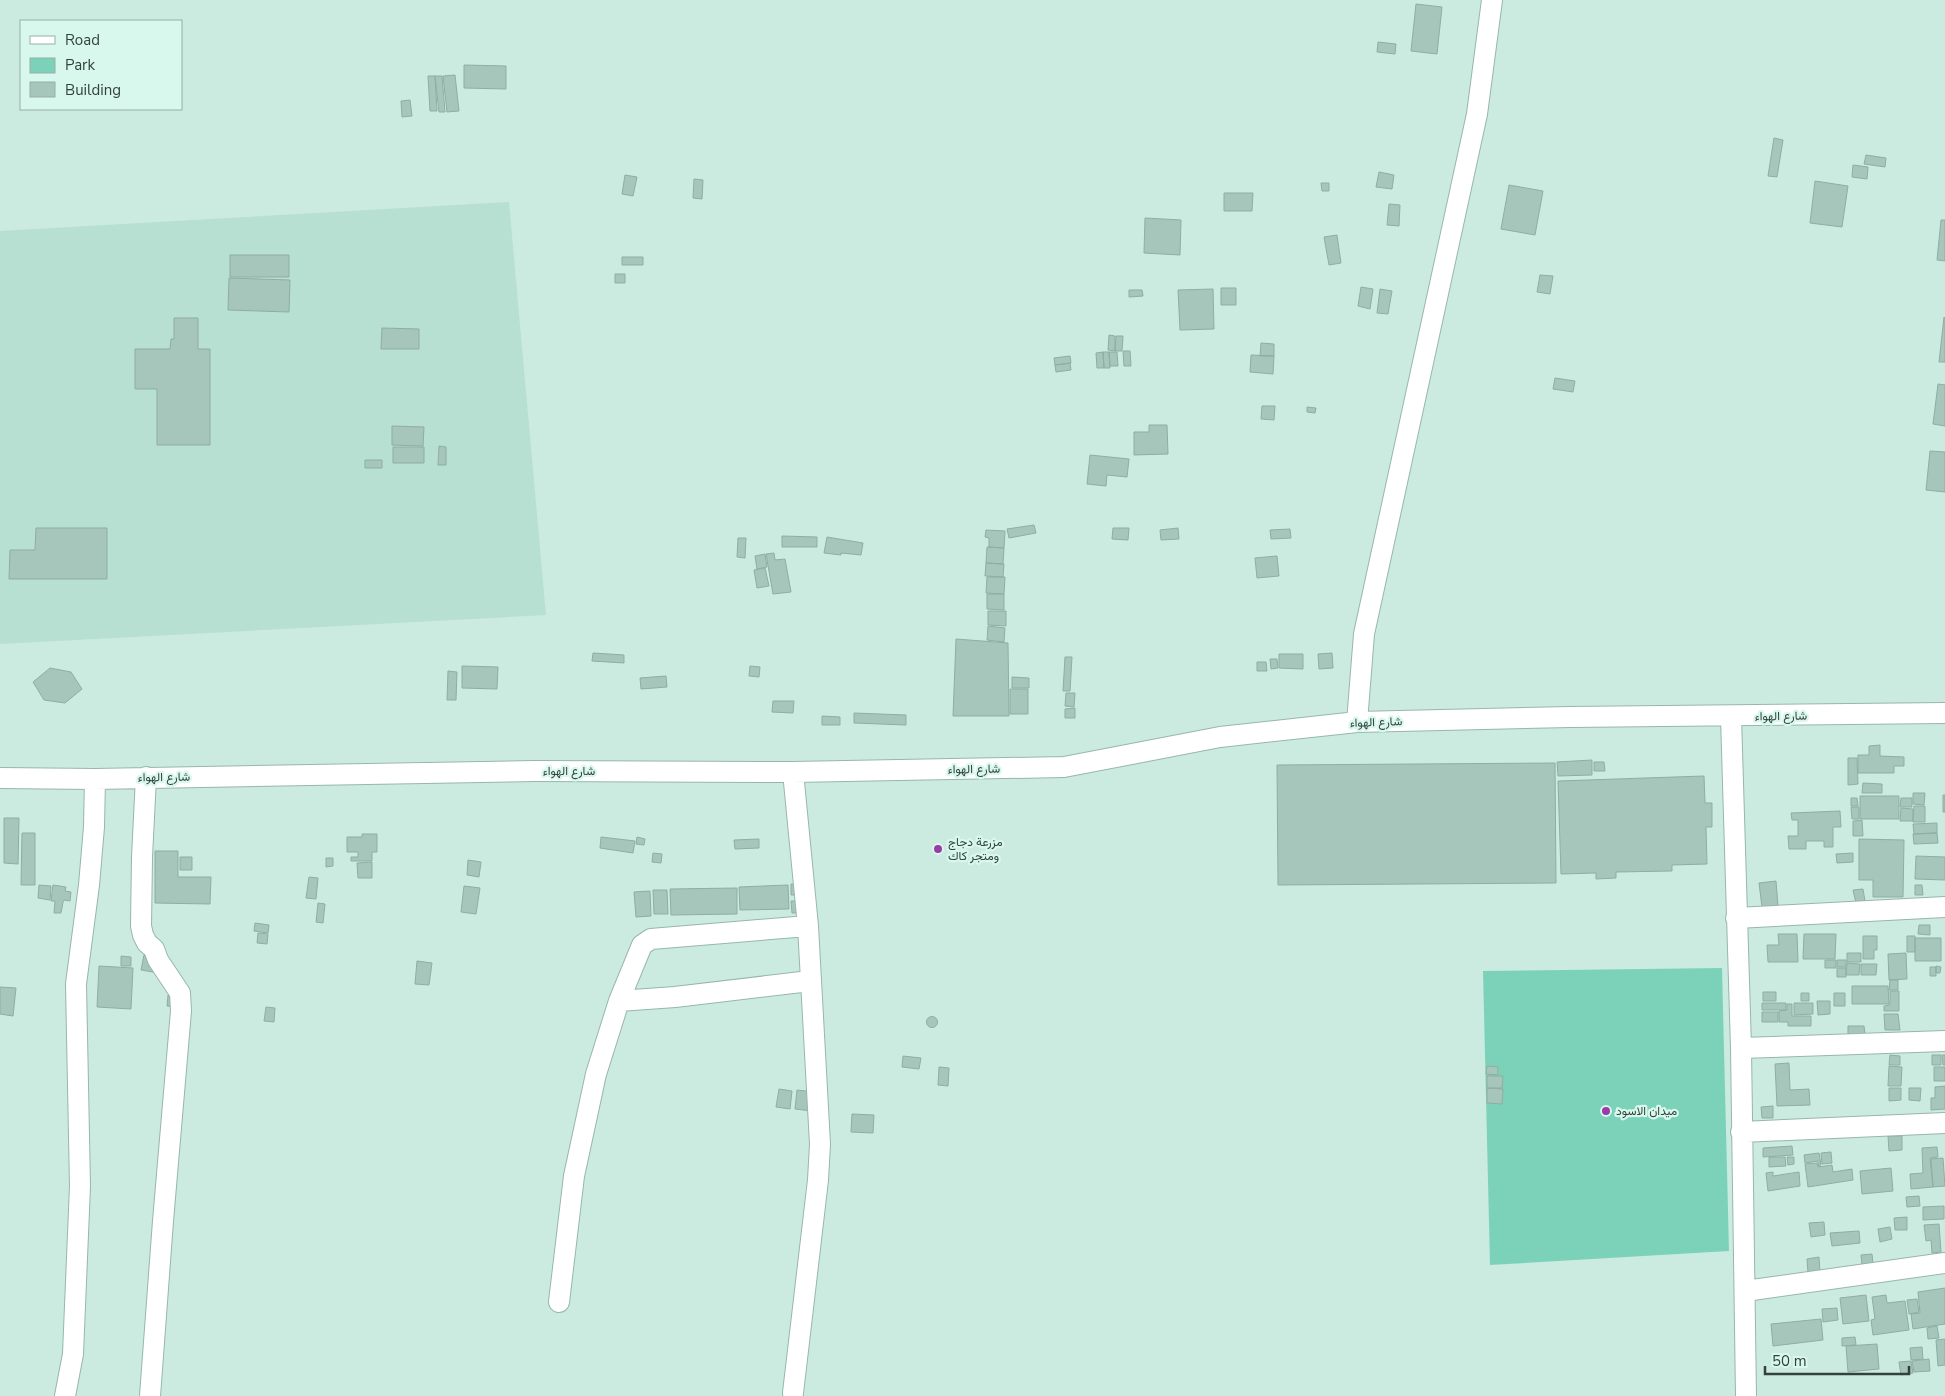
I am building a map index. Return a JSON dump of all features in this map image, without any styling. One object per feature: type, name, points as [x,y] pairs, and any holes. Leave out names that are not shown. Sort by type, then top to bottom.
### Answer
[{"type":"street","points":[[1356,722],[1364,634],[1477,114],[1492,0]]},
{"type":"street","name":"شارع الهواء","points":[[0,778],[96,779],[534,771],[793,772],[1064,767],[1220,737],[1356,722],[1560,717],[1731,717],[1945,713]]},
{"type":"street","points":[[1731,717],[1740,1048],[1746,1396]]},
{"type":"street","points":[[793,772],[808,926],[820,1144],[818,1180],[793,1393]]},
{"type":"street","points":[[146,777],[141,926],[147,943],[154,949],[158,960],[180,993],[181,1010],[150,1396]]},
{"type":"street","points":[[65,1396],[73,1354],[80,1186],[76,984],[89,885],[96,779]]},
{"type":"street","points":[[1736,918],[1945,907]]},
{"type":"street","points":[[559,1302],[574,1176],[596,1074],[619,1001],[642,945],[651,939],[808,926]]},
{"type":"street","points":[[619,1001],[676,997],[810,981]]},
{"type":"street","points":[[1740,1048],[1945,1041]]},
{"type":"street","points":[[1741,1132],[1945,1123]]},
{"type":"street","points":[[1745,1291],[1945,1263]]},
{"type":"shaded area","points":[[509,202],[546,615],[0,644],[0,231]]},
{"type":"green space","name":"ميدان الاسود","points":[[1722,968],[1729,1251],[1490,1265],[1483,971]]},
{"type":"building","points":[[1416,4],[1442,7],[1437,54],[1411,51]]},
{"type":"building","points":[[1378,42],[1396,44],[1395,54],[1377,52]]},
{"type":"building","points":[[464,65],[506,66],[506,89],[464,88]]},
{"type":"building","points":[[455,75],[459,111],[447,112],[443,76]]},
{"type":"building","points":[[428,76],[435,76],[437,111],[430,111]]},
{"type":"building","points":[[435,76],[442,76],[445,112],[439,112]]},
{"type":"building","points":[[410,100],[412,116],[402,117],[401,101]]},
{"type":"building","points":[[1774,138],[1783,140],[1777,177],[1768,176]]},
{"type":"building","points":[[1866,155],[1886,158],[1885,167],[1864,164]]},
{"type":"building","points":[[1853,165],[1868,167],[1867,179],[1852,177]]},
{"type":"building","points":[[1379,172],[1394,175],[1392,189],[1376,187]]},
{"type":"building","points":[[625,175],[637,177],[633,196],[622,194]]},
{"type":"building","points":[[694,179],[703,180],[702,199],[693,198]]},
{"type":"building","points":[[1815,181],[1848,186],[1842,227],[1810,223]]},
{"type":"building","points":[[1321,183],[1329,183],[1329,191],[1322,191]]},
{"type":"building","points":[[1509,185],[1543,191],[1535,235],[1501,229]]},
{"type":"building","points":[[1224,193],[1253,193],[1252,211],[1224,211]]},
{"type":"building","points":[[1389,204],[1400,205],[1399,226],[1387,225]]},
{"type":"building","points":[[1145,218],[1181,220],[1180,255],[1144,253]]},
{"type":"building","points":[[1941,220],[1945,220],[1945,261],[1937,260]]},
{"type":"building","points":[[1337,235],[1341,263],[1329,265],[1324,237]]},
{"type":"building","points":[[230,255],[289,255],[289,277],[230,277]]},
{"type":"building","points":[[622,257],[643,257],[643,265],[622,265]]},
{"type":"building","points":[[615,274],[625,274],[625,283],[615,283]]},
{"type":"building","points":[[1540,275],[1553,276],[1550,294],[1537,292]]},
{"type":"building","points":[[229,278],[290,280],[289,312],[228,310]]},
{"type":"building","points":[[1361,287],[1373,289],[1370,309],[1358,306]]},
{"type":"building","points":[[1221,288],[1236,288],[1236,305],[1221,305]]},
{"type":"building","points":[[1213,289],[1214,329],[1180,330],[1178,290]]},
{"type":"building","points":[[1380,289],[1392,291],[1388,314],[1377,313]]},
{"type":"building","points":[[1129,290],[1142,290],[1143,296],[1129,297]]},
{"type":"building","points":[[1944,317],[1945,362],[1939,362]]},
{"type":"building","points":[[174,318],[198,318],[198,349],[210,349],[210,445],[157,445],[157,389],[135,389],[135,349],[170,349],[171,339],[174,339]]},
{"type":"building","points":[[382,328],[419,329],[419,349],[381,349]]},
{"type":"building","points":[[1109,335],[1115,336],[1115,351],[1108,350]]},
{"type":"building","points":[[1116,336],[1123,336],[1122,351],[1115,351]]},
{"type":"building","points":[[1261,343],[1274,344],[1274,356],[1260,356]]},
{"type":"building","points":[[1123,351],[1130,351],[1131,366],[1124,366]]},
{"type":"building","points":[[1103,352],[1109,352],[1110,368],[1104,368]]},
{"type":"building","points":[[1103,352],[1104,368],[1097,368],[1096,353]]},
{"type":"building","points":[[1109,352],[1117,352],[1118,366],[1110,366]]},
{"type":"building","points":[[1251,355],[1274,356],[1273,374],[1250,372]]},
{"type":"building","points":[[1070,356],[1071,363],[1055,365],[1054,358]]},
{"type":"building","points":[[1070,363],[1071,370],[1056,372],[1055,365]]},
{"type":"building","points":[[1555,378],[1575,381],[1573,392],[1553,389]]},
{"type":"building","points":[[1938,384],[1945,385],[1945,426],[1933,424]]},
{"type":"building","points":[[1262,406],[1275,406],[1274,420],[1261,419]]},
{"type":"building","points":[[1307,407],[1316,408],[1315,413],[1307,412]]},
{"type":"building","points":[[1149,425],[1167,425],[1168,454],[1134,455],[1134,432],[1149,432]]},
{"type":"building","points":[[392,426],[424,427],[423,446],[392,445]]},
{"type":"building","points":[[439,446],[446,447],[446,465],[438,465]]},
{"type":"building","points":[[393,447],[424,447],[424,463],[393,463]]},
{"type":"building","points":[[1930,451],[1945,452],[1945,492],[1926,490]]},
{"type":"building","points":[[1090,455],[1129,459],[1127,477],[1107,475],[1106,486],[1087,484]]},
{"type":"building","points":[[365,460],[382,460],[382,468],[365,468]]},
{"type":"building","points":[[1034,525],[1036,533],[1009,538],[1007,529]]},
{"type":"building","points":[[36,528],[107,528],[107,579],[9,579],[10,550],[35,550]]},
{"type":"building","points":[[1113,528],[1129,528],[1128,540],[1112,539]]},
{"type":"building","points":[[1178,528],[1179,539],[1161,540],[1160,530]]},
{"type":"building","points":[[1290,529],[1291,538],[1271,539],[1270,530]]},
{"type":"building","points":[[986,530],[1005,531],[1004,548],[989,547],[989,538],[985,537]]},
{"type":"building","points":[[782,536],[817,537],[817,547],[782,547]]},
{"type":"building","points":[[827,537],[863,543],[861,555],[824,553]]},
{"type":"building","points":[[738,538],[746,538],[745,558],[737,557]]},
{"type":"building","points":[[987,547],[1004,548],[1003,564],[986,563]]},
{"type":"building","points":[[774,553],[775,560],[785,559],[791,592],[773,594],[766,554]]},
{"type":"building","points":[[765,554],[767,567],[757,569],[755,556]]},
{"type":"building","points":[[1277,556],[1279,576],[1257,578],[1255,558]]},
{"type":"building","points":[[986,563],[1004,564],[1003,577],[985,576]]},
{"type":"building","points":[[765,568],[769,586],[757,588],[754,570]]},
{"type":"building","points":[[987,577],[1005,577],[1004,594],[986,593]]},
{"type":"building","points":[[987,594],[1004,594],[1004,610],[987,609]]},
{"type":"building","points":[[988,611],[1006,611],[1006,626],[988,625]]},
{"type":"building","points":[[988,626],[1005,628],[1004,642],[987,640]]},
{"type":"building","points":[[956,639],[1008,643],[1009,716],[953,716]]},
{"type":"building","points":[[593,653],[624,655],[624,663],[592,661]]},
{"type":"building","points":[[1332,653],[1333,668],[1319,669],[1318,654]]},
{"type":"building","points":[[1279,654],[1303,654],[1303,669],[1279,668]]},
{"type":"building","points":[[1065,657],[1072,657],[1070,691],[1063,691]]},
{"type":"building","points":[[1270,659],[1277,659],[1278,668],[1271,669]]},
{"type":"building","points":[[1257,662],[1266,662],[1267,671],[1257,671]]},
{"type":"building","points":[[462,666],[498,667],[497,689],[462,688]]},
{"type":"building","points":[[750,666],[760,667],[759,677],[749,676]]},
{"type":"building","points":[[50,668],[71,672],[82,689],[65,703],[44,700],[33,682]]},
{"type":"building","points":[[448,671],[457,672],[456,700],[447,700]]},
{"type":"building","points":[[666,676],[667,687],[641,689],[640,678]]},
{"type":"building","points":[[1012,677],[1029,678],[1029,688],[1012,688]]},
{"type":"building","points":[[1010,689],[1028,689],[1028,714],[1010,714]]},
{"type":"building","points":[[1066,693],[1075,693],[1074,707],[1065,706]]},
{"type":"building","points":[[773,701],[794,701],[793,713],[772,712]]},
{"type":"building","points":[[1075,708],[1075,718],[1065,718],[1065,709]]},
{"type":"building","points":[[854,713],[906,715],[906,725],[854,723]]},
{"type":"building","points":[[822,716],[840,717],[840,725],[822,725]]},
{"type":"building","points":[[1880,745],[1880,756],[1904,757],[1904,766],[1894,766],[1894,773],[1858,773],[1858,755],[1869,755],[1869,746]]},
{"type":"building","points":[[1848,758],[1857,758],[1858,784],[1848,785]]},
{"type":"building","points":[[1592,760],[1592,775],[1558,776],[1557,762]]},
{"type":"building","points":[[1594,762],[1604,762],[1605,771],[1594,771]]},
{"type":"building","points":[[1555,763],[1556,883],[1278,885],[1277,765]]},
{"type":"building","points":[[1704,776],[1705,803],[1712,803],[1712,827],[1706,827],[1707,864],[1672,865],[1672,871],[1616,872],[1616,878],[1596,879],[1596,873],[1561,874],[1558,781]]},
{"type":"building","points":[[1863,783],[1882,784],[1882,793],[1862,793]]},
{"type":"building","points":[[1913,793],[1925,793],[1924,805],[1913,804]]},
{"type":"building","points":[[1943,795],[1945,795],[1945,812],[1943,812]]},
{"type":"building","points":[[1860,796],[1899,796],[1899,819],[1860,819]]},
{"type":"building","points":[[1851,798],[1857,798],[1858,806],[1851,806]]},
{"type":"building","points":[[1901,798],[1912,798],[1912,807],[1900,807]]},
{"type":"building","points":[[1914,806],[1925,806],[1925,822],[1913,822]]},
{"type":"building","points":[[1851,807],[1859,807],[1859,819],[1852,819]]},
{"type":"building","points":[[1901,808],[1913,809],[1913,821],[1900,821]]},
{"type":"building","points":[[1840,811],[1841,827],[1833,827],[1833,847],[1824,847],[1824,841],[1806,841],[1806,849],[1789,849],[1788,836],[1798,836],[1798,820],[1792,820],[1791,813]]},
{"type":"building","points":[[4,818],[19,818],[18,864],[4,863]]},
{"type":"building","points":[[1862,820],[1863,836],[1853,836],[1853,821]]},
{"type":"building","points":[[1937,823],[1937,833],[1914,834],[1913,824]]},
{"type":"building","points":[[22,833],[35,833],[35,885],[21,885]]},
{"type":"building","points":[[1937,833],[1938,843],[1914,844],[1913,834]]},
{"type":"building","points":[[362,834],[377,834],[377,852],[372,852],[372,861],[351,861],[351,857],[358,857],[358,852],[347,852],[347,837],[362,837]]},
{"type":"building","points":[[601,837],[635,841],[633,853],[600,848]]},
{"type":"building","points":[[637,837],[645,839],[644,845],[636,844]]},
{"type":"building","points":[[759,839],[759,848],[735,849],[734,840]]},
{"type":"building","points":[[1859,839],[1904,840],[1903,897],[1873,897],[1873,880],[1859,880]]},
{"type":"building","points":[[155,851],[178,851],[178,877],[211,877],[210,904],[155,903]]},
{"type":"building","points":[[653,853],[662,854],[661,863],[652,862]]},
{"type":"building","points":[[1853,853],[1853,862],[1837,863],[1836,854]]},
{"type":"building","points":[[1916,856],[1945,857],[1945,880],[1915,879]]},
{"type":"building","points":[[180,857],[192,857],[192,870],[180,870]]},
{"type":"building","points":[[326,858],[333,858],[333,866],[326,867]]},
{"type":"building","points":[[468,860],[481,862],[479,877],[467,875]]},
{"type":"building","points":[[372,862],[372,878],[358,878],[357,863]]},
{"type":"building","points":[[309,877],[318,878],[316,899],[306,898]]},
{"type":"building","points":[[1776,881],[1778,906],[1762,907],[1759,883]]},
{"type":"building","points":[[791,884],[802,884],[802,895],[791,895]]},
{"type":"building","points":[[39,885],[51,886],[50,900],[38,898]]},
{"type":"building","points":[[53,885],[66,887],[65,891],[71,892],[70,901],[64,900],[61,913],[54,913],[55,901],[51,901]]},
{"type":"building","points":[[788,885],[789,909],[740,910],[739,887]]},
{"type":"building","points":[[1915,885],[1922,885],[1923,895],[1915,895]]},
{"type":"building","points":[[464,886],[480,888],[476,914],[461,912]]},
{"type":"building","points":[[737,888],[737,914],[671,915],[670,889]]},
{"type":"building","points":[[1863,889],[1865,901],[1856,903],[1853,890]]},
{"type":"building","points":[[653,890],[667,890],[668,914],[654,914]]},
{"type":"building","points":[[650,891],[651,916],[636,917],[634,892]]},
{"type":"building","points":[[791,901],[803,901],[803,913],[792,913]]},
{"type":"building","points":[[318,903],[325,904],[323,923],[316,922]]},
{"type":"building","points":[[255,923],[269,925],[268,933],[254,931]]},
{"type":"building","points":[[1919,925],[1930,925],[1930,935],[1918,934]]},
{"type":"building","points":[[258,933],[268,934],[267,944],[257,943]]},
{"type":"building","points":[[1778,934],[1797,934],[1798,962],[1768,962],[1767,945],[1779,945]]},
{"type":"building","points":[[1804,934],[1836,934],[1835,959],[1803,959]]},
{"type":"building","points":[[1863,936],[1877,936],[1877,950],[1874,950],[1874,959],[1863,959]]},
{"type":"building","points":[[1907,936],[1915,936],[1915,952],[1907,952]]},
{"type":"building","points":[[1915,938],[1941,938],[1941,961],[1915,961]]},
{"type":"building","points":[[1847,953],[1861,953],[1861,962],[1847,962]]},
{"type":"building","points":[[1906,953],[1907,979],[1889,980],[1888,954]]},
{"type":"building","points":[[144,955],[156,957],[153,972],[141,970]]},
{"type":"building","points":[[121,956],[131,957],[131,966],[121,966]]},
{"type":"building","points":[[1825,960],[1836,960],[1836,968],[1825,968]]},
{"type":"building","points":[[1837,960],[1846,960],[1846,967],[1837,967]]},
{"type":"building","points":[[417,961],[432,963],[429,985],[415,984]]},
{"type":"building","points":[[1847,963],[1860,964],[1859,975],[1846,975]]},
{"type":"building","points":[[1861,964],[1877,964],[1876,975],[1861,975]]},
{"type":"building","points":[[99,966],[133,968],[131,1009],[97,1007]]},
{"type":"building","points":[[1936,966],[1941,967],[1940,973],[1936,973]]},
{"type":"building","points":[[1930,967],[1936,967],[1936,976],[1930,976]]},
{"type":"building","points":[[1837,968],[1846,968],[1846,977],[1837,977]]},
{"type":"building","points":[[1890,980],[1898,980],[1898,990],[1889,990]]},
{"type":"building","points":[[1852,986],[1888,986],[1889,1004],[1852,1004]]},
{"type":"building","points":[[0,987],[16,988],[13,1016],[0,1014]]},
{"type":"building","points":[[1890,991],[1899,991],[1899,1011],[1884,1011],[1884,1006],[1890,1005]]},
{"type":"building","points":[[1763,992],[1776,992],[1776,1001],[1763,1001]]},
{"type":"building","points":[[1801,993],[1809,993],[1809,1001],[1801,1001]]},
{"type":"building","points":[[1834,993],[1845,993],[1845,1006],[1834,1006]]},
{"type":"building","points":[[168,995],[178,996],[176,1007],[167,1006]]},
{"type":"building","points":[[1817,1001],[1830,1001],[1830,1014],[1818,1015]]},
{"type":"building","points":[[1762,1003],[1786,1003],[1786,1010],[1762,1010]]},
{"type":"building","points":[[1794,1003],[1813,1003],[1813,1014],[1794,1015]]},
{"type":"building","points":[[1787,1004],[1792,1004],[1792,1016],[1811,1016],[1811,1026],[1788,1026],[1788,1022],[1779,1022],[1779,1011],[1787,1010]]},
{"type":"building","points":[[266,1007],[275,1008],[274,1022],[264,1021]]},
{"type":"building","points":[[1762,1012],[1778,1012],[1778,1022],[1762,1022]]},
{"type":"building","points":[[1884,1014],[1898,1014],[1900,1030],[1885,1030]]},
{"type":"building","points":[[932,1016],[938,1022],[932,1028],[926,1022]]},
{"type":"building","points":[[1848,1026],[1864,1026],[1865,1034],[1848,1035]]},
{"type":"building","points":[[1890,1055],[1900,1056],[1900,1065],[1889,1065]]},
{"type":"building","points":[[1932,1055],[1941,1055],[1941,1065],[1932,1065]]},
{"type":"building","points":[[1942,1055],[1945,1055],[1945,1065],[1943,1065]]},
{"type":"building","points":[[903,1056],[921,1058],[919,1069],[902,1067]]},
{"type":"building","points":[[1789,1063],[1790,1090],[1809,1089],[1810,1105],[1777,1106],[1775,1064]]},
{"type":"building","points":[[1487,1066],[1498,1067],[1498,1075],[1486,1074]]},
{"type":"building","points":[[1889,1066],[1902,1067],[1901,1086],[1888,1086]]},
{"type":"building","points":[[939,1067],[949,1068],[948,1086],[938,1085]]},
{"type":"building","points":[[1934,1067],[1945,1067],[1945,1081],[1934,1081]]},
{"type":"building","points":[[1487,1076],[1503,1076],[1502,1088],[1487,1088]]},
{"type":"building","points":[[1945,1086],[1945,1109],[1931,1110],[1931,1098],[1935,1098],[1935,1087]]},
{"type":"building","points":[[1487,1088],[1503,1089],[1502,1104],[1487,1103]]},
{"type":"building","points":[[1889,1088],[1901,1088],[1901,1100],[1889,1101]]},
{"type":"building","points":[[1909,1088],[1921,1088],[1920,1101],[1909,1100]]},
{"type":"building","points":[[779,1089],[792,1091],[790,1109],[776,1107]]},
{"type":"building","points":[[797,1090],[814,1092],[812,1111],[795,1109]]},
{"type":"building","points":[[1773,1106],[1773,1118],[1762,1118],[1761,1107]]},
{"type":"building","points":[[852,1114],[874,1115],[873,1133],[851,1132]]},
{"type":"building","points":[[1888,1136],[1902,1136],[1902,1150],[1889,1151]]},
{"type":"building","points":[[1792,1146],[1793,1155],[1763,1157],[1763,1148]]},
{"type":"building","points":[[1937,1147],[1938,1157],[1930,1158],[1933,1187],[1911,1189],[1910,1174],[1923,1173],[1922,1148]]},
{"type":"building","points":[[1831,1152],[1832,1163],[1822,1164],[1821,1153]]},
{"type":"building","points":[[1819,1153],[1821,1165],[1818,1166],[1818,1161],[1805,1163],[1804,1155]]},
{"type":"building","points":[[1769,1157],[1785,1157],[1786,1166],[1769,1167]]},
{"type":"building","points":[[1787,1157],[1794,1157],[1794,1164],[1788,1165]]},
{"type":"building","points":[[1943,1158],[1945,1186],[1933,1187],[1931,1159]]},
{"type":"building","points":[[1817,1163],[1818,1167],[1832,1165],[1833,1172],[1852,1169],[1853,1180],[1808,1187],[1805,1164]]},
{"type":"building","points":[[1891,1168],[1893,1191],[1862,1194],[1860,1171]]},
{"type":"building","points":[[1773,1172],[1773,1176],[1799,1172],[1800,1186],[1768,1191],[1766,1173]]},
{"type":"building","points":[[1919,1196],[1920,1206],[1907,1207],[1906,1197]]},
{"type":"building","points":[[1944,1206],[1944,1219],[1923,1220],[1923,1207]]},
{"type":"building","points":[[1907,1217],[1907,1230],[1895,1230],[1894,1218]]},
{"type":"building","points":[[1824,1222],[1825,1235],[1811,1237],[1809,1223]]},
{"type":"building","points":[[1939,1224],[1941,1252],[1932,1253],[1931,1240],[1926,1241],[1924,1225]]},
{"type":"building","points":[[1890,1227],[1892,1239],[1880,1242],[1878,1229]]},
{"type":"building","points":[[1859,1231],[1860,1243],[1832,1246],[1830,1233]]},
{"type":"building","points":[[1872,1254],[1873,1264],[1862,1265],[1861,1255]]},
{"type":"building","points":[[1819,1257],[1820,1272],[1808,1273],[1807,1259]]},
{"type":"building","points":[[1945,1288],[1945,1324],[1913,1329],[1911,1314],[1920,1313],[1918,1292]]},
{"type":"building","points":[[1866,1295],[1869,1321],[1843,1324],[1840,1298]]},
{"type":"building","points":[[1886,1295],[1887,1303],[1905,1301],[1909,1330],[1873,1335],[1871,1320],[1875,1319],[1872,1297]]},
{"type":"building","points":[[1917,1299],[1919,1312],[1909,1314],[1907,1300]]},
{"type":"building","points":[[1837,1308],[1838,1320],[1823,1322],[1822,1309]]},
{"type":"building","points":[[1821,1319],[1823,1340],[1773,1346],[1771,1324]]},
{"type":"building","points":[[1937,1326],[1939,1338],[1928,1339],[1927,1328]]},
{"type":"building","points":[[1855,1337],[1856,1345],[1842,1346],[1842,1338]]},
{"type":"building","points":[[1945,1339],[1945,1365],[1938,1366],[1936,1340]]},
{"type":"building","points":[[1877,1344],[1879,1369],[1848,1372],[1846,1346]]},
{"type":"building","points":[[1922,1347],[1923,1359],[1911,1360],[1910,1348]]},
{"type":"building","points":[[1929,1359],[1930,1371],[1914,1372],[1912,1361]]},
{"type":"building","points":[[1911,1361],[1913,1373],[1901,1375],[1899,1362]]},
{"type":"place","name":"مزرعة دجاج ومتجر كاك","points":[[938,849]]},
{"type":"place","name":"ميدان الاسود","points":[[1606,1111]]}]
